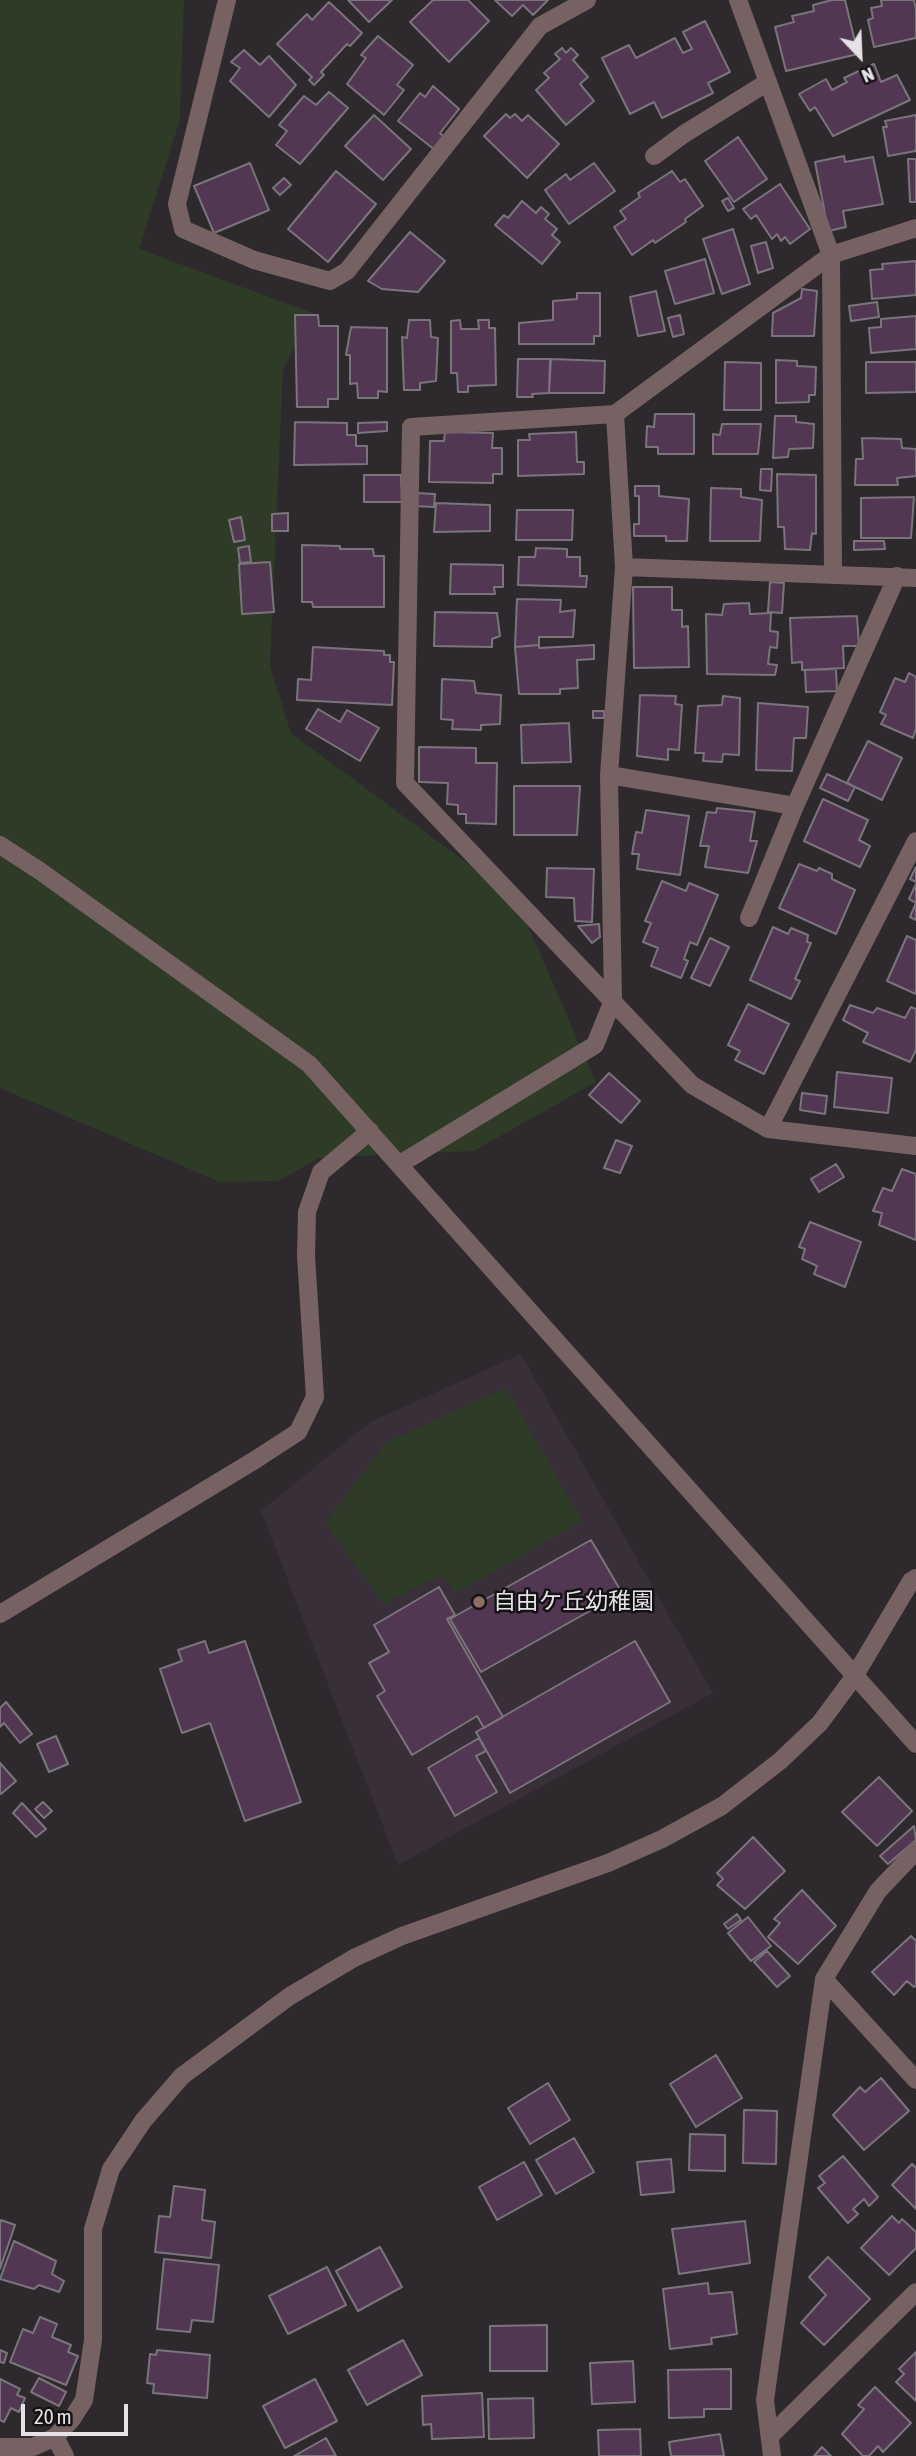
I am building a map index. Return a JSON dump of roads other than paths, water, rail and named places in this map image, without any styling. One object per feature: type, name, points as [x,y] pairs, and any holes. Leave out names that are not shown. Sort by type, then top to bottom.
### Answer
[{"type":"street","points":[[227,0],[177,204],[183,229],[254,260],[330,281],[347,271],[540,26],[587,0]]},
{"type":"street","points":[[738,0],[831,255],[833,574]]},
{"type":"street","points":[[654,156],[684,134],[768,82]]},
{"type":"street","points":[[916,228],[831,255],[615,414],[411,427],[405,783],[692,1084],[768,1129],[916,1146]]},
{"type":"street","points":[[400,1164],[594,1045],[613,1000],[609,775],[624,567],[615,414]]},
{"type":"street","points":[[624,567],[916,578]]},
{"type":"street","points":[[750,918],[795,806],[897,576]]},
{"type":"street","points":[[609,775],[795,806]]},
{"type":"street","points":[[768,1129],[916,841]]},
{"type":"street","points":[[0,845],[309,1065],[916,1744]]},
{"type":"street","points":[[0,1614],[298,1432],[315,1397],[306,1256],[307,1212],[321,1172],[370,1131]]},
{"type":"street","points":[[0,2448],[33,2447],[55,2437],[72,2419],[84,2400],[93,2340],[93,2229],[111,2169],[143,2121],[182,2076],[290,1996],[354,1958],[402,1936],[608,1863],[662,1839],[722,1805],[780,1761],[820,1723],[854,1677],[911,1581],[916,1578]]},
{"type":"street","points":[[772,2456],[765,2400],[824,1979],[878,1891],[916,1851]]},
{"type":"street","points":[[824,1979],[916,2080]]},
{"type":"street","points":[[770,2436],[916,2292]]},
{"type":"street","points":[[55,2437],[65,2456]]},
{"type":"place","name":"自由ケ丘幼稚園","points":[[479,1602]]}]
